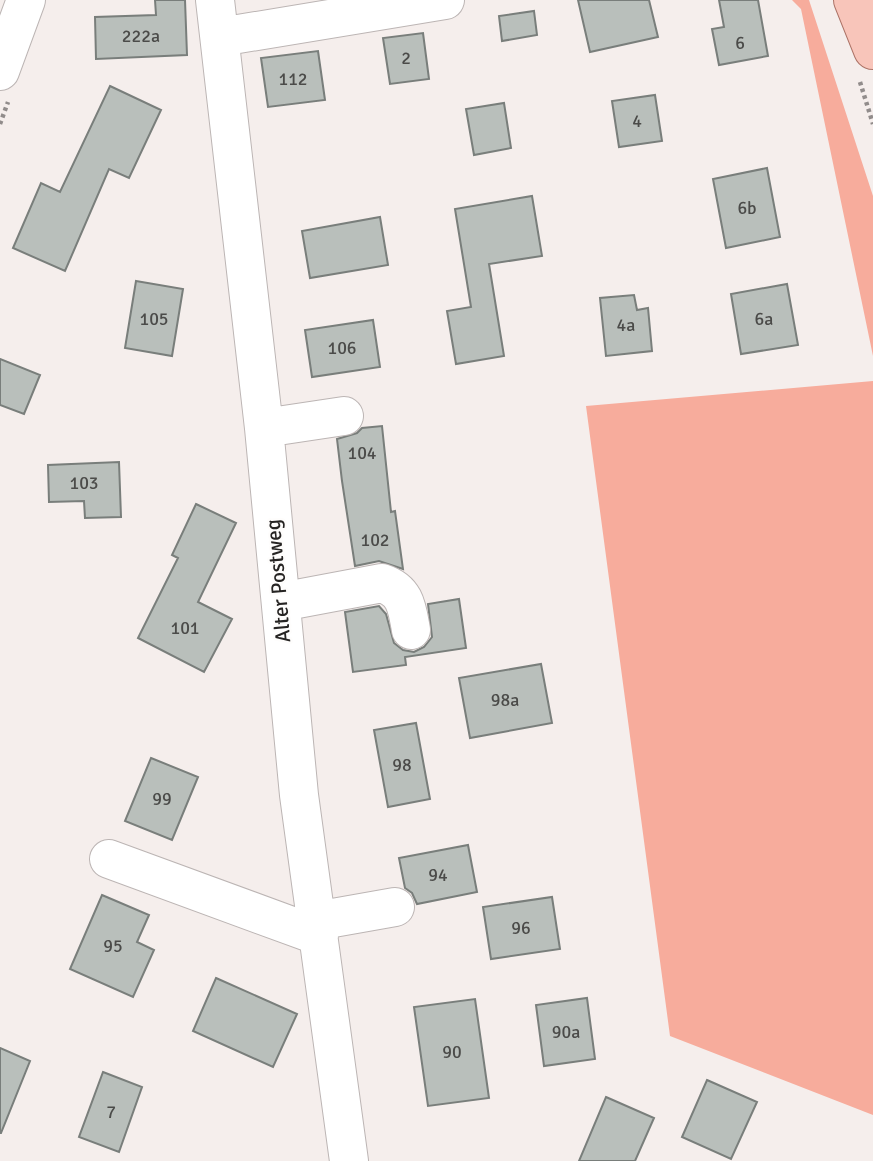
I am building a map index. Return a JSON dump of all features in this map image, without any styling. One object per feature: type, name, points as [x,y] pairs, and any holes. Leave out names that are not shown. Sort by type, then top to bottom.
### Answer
[{"type":"main road","points":[[853,0],[873,50]]},
{"type":"street","points":[[0,71],[26,0]]},
{"type":"street","points":[[218,18],[445,0]]},
{"type":"street","name":"Alter Postweg","points":[[218,18],[264,428],[299,795],[349,1161]]},
{"type":"street","points":[[264,428],[345,416]]},
{"type":"street","points":[[281,602],[382,583],[394,587],[405,598],[411,631]]},
{"type":"street","points":[[109,859],[317,929],[395,907]]},
{"type":"shaded area","points":[[792,0],[809,0],[873,196],[873,356],[801,9]]},
{"type":"shaded area","points":[[873,381],[873,1115],[670,1036],[586,406]]},
{"type":"building","points":[[155,0],[185,0],[187,55],[96,59],[95,17],[156,15]]},
{"type":"building","points":[[578,0],[649,0],[658,37],[590,52]]},
{"type":"building","points":[[719,0],[758,0],[768,56],[719,65],[712,29],[724,27]]},
{"type":"building","points":[[534,11],[537,35],[502,41],[499,16]]},
{"type":"building","points":[[423,33],[429,79],[390,84],[383,38]]},
{"type":"building","points":[[318,51],[325,100],[268,107],[261,58]]},
{"type":"building","points":[[110,86],[161,110],[129,178],[109,169],[65,271],[13,248],[41,183],[60,192]]},
{"type":"building","points":[[655,95],[662,141],[619,147],[612,101]]},
{"type":"building","points":[[504,103],[511,148],[474,155],[466,109]]},
{"type":"building","points":[[767,168],[780,237],[726,248],[713,179]]},
{"type":"building","points":[[532,196],[542,256],[489,264],[504,356],[456,364],[447,311],[471,307],[455,209]]},
{"type":"building","points":[[380,217],[388,265],[310,278],[302,231]]},
{"type":"building","points":[[136,281],[183,289],[172,356],[125,348]]},
{"type":"building","points":[[787,284],[798,345],[741,354],[731,294]]},
{"type":"building","points":[[634,295],[637,310],[648,308],[652,351],[606,356],[600,298]]},
{"type":"building","points":[[373,320],[380,367],[312,377],[305,330]]},
{"type":"building","points":[[0,359],[40,375],[24,414],[0,405]]},
{"type":"building","points":[[382,426],[391,512],[395,511],[403,569],[379,561],[355,566],[342,481],[337,439],[357,433],[362,428]]},
{"type":"building","points":[[119,462],[121,517],[85,518],[84,501],[49,502],[48,465]]},
{"type":"building","points":[[196,504],[236,523],[198,602],[232,619],[204,672],[138,638],[178,558],[172,555]]},
{"type":"building","points":[[459,599],[466,648],[405,657],[406,665],[353,672],[345,612],[379,606],[386,614],[394,643],[403,650],[414,652],[424,647],[432,637],[428,604]]},
{"type":"building","points":[[541,664],[552,723],[470,738],[459,678]]},
{"type":"building","points":[[416,723],[430,799],[388,807],[374,730]]},
{"type":"building","points":[[151,758],[198,777],[172,840],[125,821]]},
{"type":"building","points":[[468,845],[477,892],[417,904],[412,893],[405,888],[399,858]]},
{"type":"building","points":[[102,895],[149,915],[137,942],[154,950],[133,997],[70,969]]},
{"type":"building","points":[[552,897],[560,949],[491,959],[483,907]]},
{"type":"building","points":[[216,978],[297,1014],[273,1067],[193,1031]]},
{"type":"building","points":[[587,998],[595,1059],[544,1066],[536,1005]]},
{"type":"building","points":[[475,999],[489,1098],[428,1106],[414,1007]]},
{"type":"building","points":[[0,1048],[30,1061],[1,1133],[0,1133]]},
{"type":"building","points":[[103,1072],[142,1087],[119,1152],[79,1137]]},
{"type":"building","points":[[707,1080],[757,1102],[731,1159],[682,1137]]},
{"type":"building","points":[[606,1097],[654,1118],[635,1161],[579,1161]]}]
